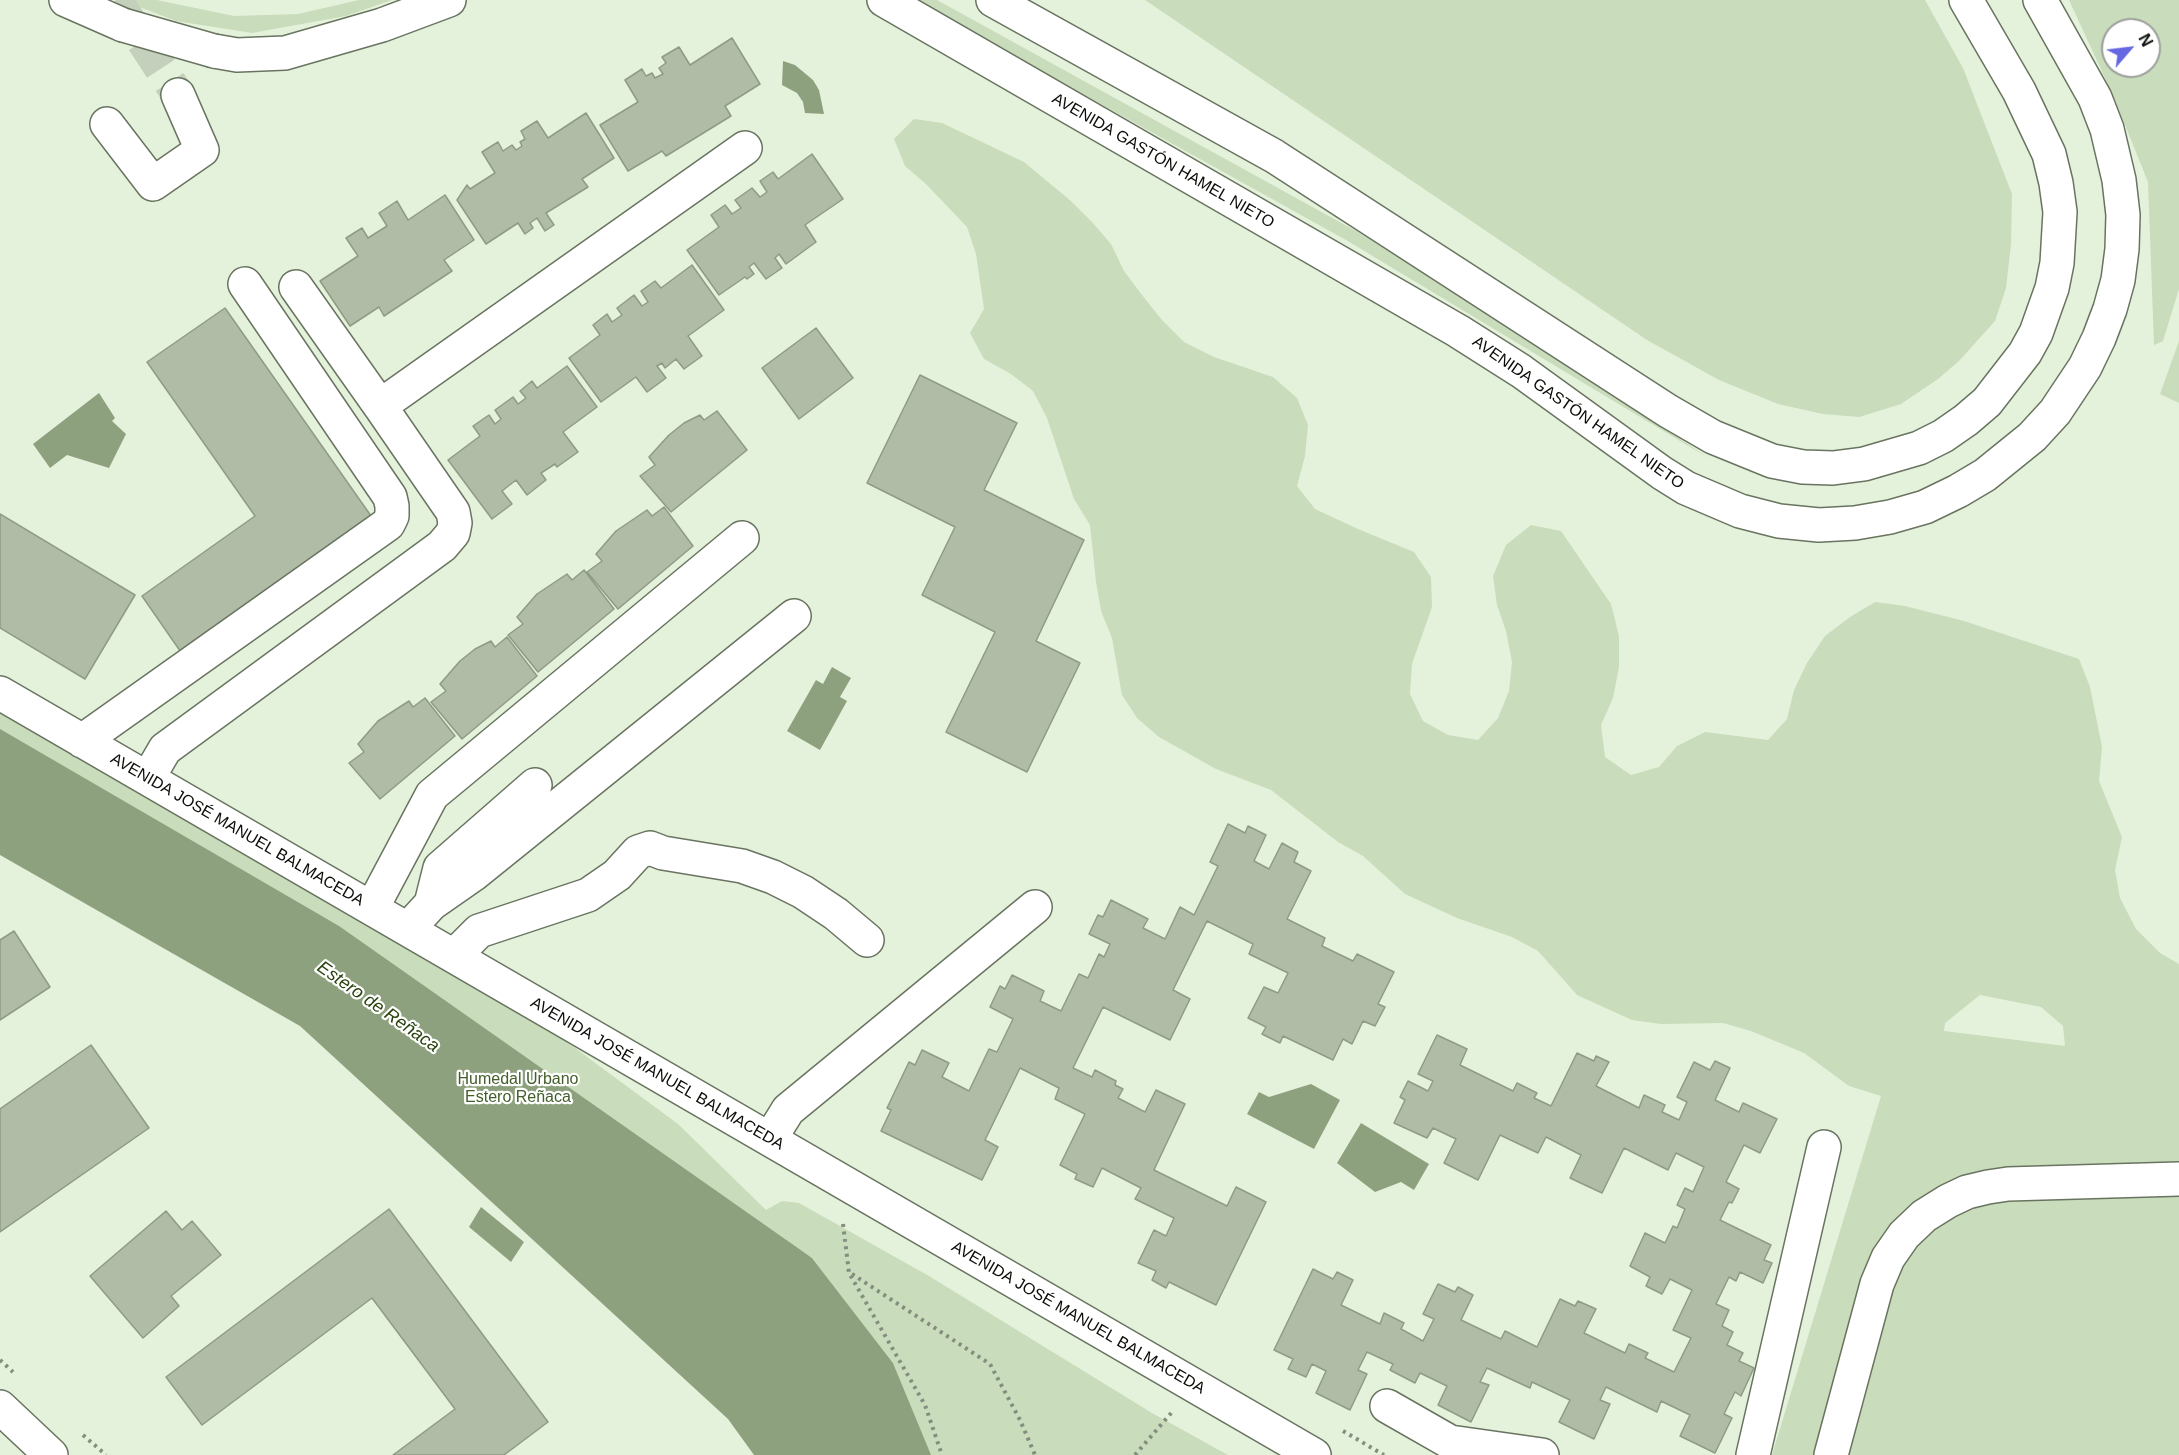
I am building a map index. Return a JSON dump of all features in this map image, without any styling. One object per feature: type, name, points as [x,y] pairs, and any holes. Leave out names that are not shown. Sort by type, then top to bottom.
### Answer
[{"type":"main road","points":[[66,0],[123,25],[214,51],[260,55],[285,53],[382,25],[449,0]]},
{"type":"main road","name":"AVENIDA GASTÓN HAMEL NIETO","points":[[884,0],[1458,330],[1521,371],[1686,488],[1740,511],[1779,521],[1819,525],[1855,523],[1899,515],[1925,507],[1985,475],[2032,437],[2055,412],[2085,367],[2099,338],[2115,290],[2122,249],[2123,215],[2119,180],[2107,129],[2095,98],[2040,0]]},
{"type":"main road","points":[[993,0],[1274,156],[1668,411],[1713,437],[1772,461],[1803,467],[1833,468],[1864,464],[1919,448],[1943,436],[1988,402],[2025,353],[2036,333],[2052,288],[2059,246],[2060,212],[2049,154],[2019,91],[1966,0]]},
{"type":"main road","points":[[107,124],[153,184],[202,150],[178,95]]},
{"type":"main road","points":[[380,406],[745,148]]},
{"type":"main road","points":[[82,741],[388,524],[392,516],[390,497],[245,284]]},
{"type":"main road","points":[[148,778],[165,750],[442,546],[453,533],[455,523],[453,512],[296,287]]},
{"type":"main road","points":[[372,908],[432,795],[742,537]]},
{"type":"main road","points":[[408,929],[431,904],[474,874],[794,616]]},
{"type":"main road","name":"AVENIDA JOSÉ MANUEL BALMACEDA","points":[[0,693],[1314,1455]]},
{"type":"main road","points":[[431,904],[440,868],[535,785]]},
{"type":"main road","points":[[454,956],[478,931],[588,895],[617,875],[638,852],[650,848],[663,853],[742,866],[773,877],[828,908],[867,940]]},
{"type":"main road","points":[[770,1139],[788,1110],[1035,907]]},
{"type":"main road","points":[[1753,1455],[1824,1147]]},
{"type":"main road","points":[[1831,1455],[1877,1284],[1888,1258],[1904,1235],[1924,1216],[1967,1192],[2008,1184],[2179,1179]]},
{"type":"main road","points":[[1387,1406],[1450,1442],[1542,1455]]},
{"type":"main road","points":[[0,1407],[51,1455]]},
{"type":"path","points":[[842,1219],[849,1273],[925,1405],[942,1455]]},
{"type":"path","points":[[849,1273],[990,1364],[1020,1420],[1035,1455]]},
{"type":"path","points":[[1135,1455],[1173,1411]]},
{"type":"green space","points":[[121,0],[157,0],[234,16],[298,14],[359,0],[392,0],[346,16],[252,33],[176,21]]},
{"type":"green space","points":[[913,0],[937,0],[1356,231],[1539,345],[1710,459],[1346,240]]},
{"type":"green space","points":[[1145,0],[1925,0],[1963,68],[2012,194],[2011,244],[2006,288],[1995,321],[1959,361],[1938,379],[1901,404],[1859,417],[1823,414],[1778,404],[1719,380],[1647,340]]},
{"type":"green space","points":[[2069,0],[2179,0],[2179,289],[2163,341],[2154,345],[2148,182],[2105,78],[2161,78],[2161,18],[2101,18],[2101,70]]},
{"type":"green space","points":[[914,119],[942,123],[1024,162],[1071,201],[1092,222],[1111,244],[1124,271],[1142,295],[1184,342],[1214,357],[1273,377],[1297,398],[1308,425],[1305,456],[1297,486],[1315,509],[1414,552],[1431,577],[1432,607],[1412,664],[1410,694],[1423,721],[1448,735],[1478,740],[1498,718],[1509,691],[1512,662],[1506,631],[1497,605],[1493,576],[1506,545],[1531,525],[1561,531],[1611,604],[1619,636],[1619,667],[1613,698],[1601,725],[1605,757],[1631,775],[1659,767],[1677,746],[1705,732],[1768,740],[1787,719],[1794,690],[1807,663],[1825,636],[1875,602],[1905,606],[1964,621],[2079,659],[2090,687],[2102,747],[2099,781],[2122,837],[2115,870],[2120,898],[2136,929],[2160,953],[2179,964],[2179,1455],[1772,1455],[1881,1096],[1849,1086],[1804,1053],[1751,1031],[1723,1023],[1661,1024],[1632,1020],[1577,995],[1538,951],[1512,937],[1457,918],[1405,894],[1363,856],[1338,842],[1271,790],[1216,769],[1159,737],[1137,718],[1122,695],[1112,638],[1101,611],[1090,525],[1074,499],[1047,418],[1033,391],[1011,374],[984,359],[970,333],[984,309],[976,254],[967,227],[926,184],[905,166],[894,139]],"holes":[[[1980,995],[2041,1007],[2063,1026],[2065,1046],[1944,1031],[1945,1023]]]},
{"type":"green space","points":[[2179,341],[2179,403],[2160,394]]},
{"type":"green space","name":"Humedal Urbano Estero Reñaca","points":[[0,690],[468,969],[678,1124],[766,1210],[782,1201],[799,1203],[929,1276],[1152,1413],[1228,1455],[800,1455],[467,1134],[0,825]],"holes":[[[798,1249],[812,1258],[893,1363],[927,1447]]]},
{"type":"water","points":[[783,61],[795,65],[813,80],[819,90],[824,114],[805,113],[803,102],[797,93],[782,85]]},
{"type":"water","points":[[99,393],[115,418],[112,421],[126,434],[109,468],[67,455],[50,468],[33,444]]},
{"type":"water","points":[[832,667],[851,678],[840,697],[847,701],[820,750],[787,731],[816,680],[823,684]]},
{"type":"water","name":"Humedal Urbano Estero Reñaca","points":[[0,729],[339,926],[812,1258],[893,1363],[931,1455],[754,1455],[728,1419],[300,1026],[0,855]]},
{"type":"water","points":[[1311,1084],[1340,1100],[1314,1149],[1247,1114],[1259,1092],[1269,1097]]},
{"type":"water","points":[[1361,1123],[1429,1164],[1414,1190],[1401,1182],[1375,1192],[1337,1163]]},
{"type":"water","points":[[481,1207],[524,1242],[511,1262],[469,1227]]},
{"type":"building","points":[[732,38],[760,84],[725,106],[731,116],[666,156],[662,151],[628,171],[600,125],[638,102],[625,80],[642,69],[646,76],[652,73],[655,78],[663,74],[659,68],[666,63],[662,57],[679,47],[690,65]]},
{"type":"building","points":[[586,113],[614,158],[582,179],[588,187],[546,213],[554,225],[545,231],[537,218],[530,223],[533,228],[525,234],[518,223],[486,244],[457,200],[467,185],[470,189],[495,173],[482,152],[498,142],[503,151],[512,145],[516,150],[522,146],[520,142],[525,139],[521,131],[537,121],[548,138]]},
{"type":"building","points":[[812,154],[843,199],[805,225],[816,242],[786,264],[779,254],[775,258],[782,268],[766,279],[754,263],[749,267],[754,274],[747,279],[745,277],[719,295],[687,250],[719,227],[711,215],[725,205],[732,214],[741,208],[735,200],[752,188],[760,197],[767,192],[760,181],[773,172],[778,179]]},
{"type":"building","points":[[445,195],[474,240],[444,260],[452,271],[384,316],[379,307],[350,326],[320,281],[358,256],[346,238],[362,228],[368,238],[387,226],[379,213],[397,201],[408,220]]},
{"type":"building","points":[[692,265],[724,310],[688,336],[702,356],[684,369],[676,359],[665,368],[662,363],[657,366],[666,378],[647,392],[636,377],[601,402],[569,358],[600,335],[593,325],[607,314],[612,322],[622,315],[617,308],[634,295],[642,306],[648,302],[641,291],[655,281],[661,288]]},
{"type":"building","points":[[225,308],[376,523],[185,658],[142,596],[255,516],[147,362]]},
{"type":"building","points":[[816,328],[853,378],[799,419],[762,368]]},
{"type":"building","points":[[567,366],[597,407],[563,432],[578,452],[557,467],[555,464],[541,473],[546,480],[527,495],[516,480],[502,491],[512,504],[492,519],[448,460],[480,436],[473,426],[489,415],[495,424],[501,419],[495,410],[513,397],[518,404],[526,398],[520,391],[532,381],[537,388]]},
{"type":"building","points":[[920,375],[1017,423],[984,490],[1084,540],[1036,641],[1080,663],[1027,772],[946,732],[995,632],[922,595],[955,527],[867,483]]},
{"type":"building","points":[[717,411],[747,450],[671,512],[640,476],[655,465],[649,457],[669,435],[684,423],[700,415],[704,420]]},
{"type":"building","points":[[664,507],[693,546],[618,609],[587,572],[602,561],[596,554],[616,531],[647,510],[652,516]]},
{"type":"building","points":[[0,514],[135,595],[85,679],[0,628]]},
{"type":"building","points":[[584,570],[614,609],[538,672],[508,635],[523,624],[517,617],[537,594],[567,574],[572,580]]},
{"type":"building","points":[[507,637],[537,676],[462,739],[431,702],[446,691],[440,684],[460,661],[475,649],[491,641],[495,647]]},
{"type":"building","points":[[425,698],[455,736],[380,799],[349,763],[364,752],[358,744],[378,721],[409,701],[413,707]]},
{"type":"building","points":[[1228,824],[1245,833],[1248,826],[1266,835],[1254,861],[1269,869],[1282,843],[1298,852],[1294,862],[1311,871],[1287,919],[1325,938],[1322,946],[1353,961],[1357,954],[1394,972],[1378,1004],[1385,1007],[1375,1026],[1363,1021],[1352,1044],[1343,1039],[1333,1060],[1283,1036],[1280,1043],[1262,1034],[1266,1027],[1248,1018],[1264,987],[1278,993],[1288,973],[1249,954],[1253,944],[1207,921],[1173,990],[1190,999],[1170,1040],[1103,1007],[1073,1068],[1092,1077],[1095,1070],[1116,1081],[1115,1085],[1123,1089],[1118,1098],[1145,1112],[1156,1090],[1185,1104],[1154,1170],[1227,1206],[1236,1187],[1266,1202],[1216,1305],[1169,1282],[1166,1288],[1152,1280],[1156,1271],[1138,1263],[1154,1230],[1166,1236],[1174,1218],[1135,1199],[1141,1188],[1102,1168],[1093,1187],[1075,1179],[1077,1174],[1060,1165],[1085,1114],[1055,1099],[1059,1088],[1020,1068],[985,1140],[998,1147],[982,1180],[881,1131],[891,1110],[887,1108],[909,1062],[915,1065],[922,1050],[949,1063],[942,1077],[969,1091],[989,1049],[997,1052],[1013,1019],[990,1007],[1000,986],[1005,989],[1012,975],[1044,991],[1040,1001],[1061,1011],[1079,974],[1088,978],[1099,954],[1104,957],[1110,944],[1089,934],[1098,915],[1103,917],[1111,900],[1148,919],[1143,928],[1165,939],[1180,907],[1194,915],[1218,866],[1210,862]]},
{"type":"building","points":[[14,931],[50,987],[0,1020],[0,940]]},
{"type":"building","points":[[1437,1035],[1467,1049],[1460,1065],[1513,1091],[1517,1083],[1537,1093],[1534,1098],[1551,1106],[1577,1053],[1594,1061],[1596,1056],[1609,1062],[1596,1086],[1639,1108],[1644,1095],[1665,1105],[1662,1112],[1679,1120],[1687,1102],[1677,1097],[1694,1062],[1710,1070],[1715,1061],[1730,1068],[1715,1100],[1739,1112],[1743,1103],[1777,1119],[1760,1153],[1744,1145],[1726,1182],[1739,1189],[1720,1220],[1771,1245],[1764,1260],[1772,1263],[1763,1283],[1740,1272],[1736,1281],[1729,1277],[1716,1304],[1729,1310],[1722,1326],[1733,1332],[1727,1345],[1743,1353],[1739,1361],[1754,1368],[1741,1396],[1735,1392],[1724,1414],[1732,1418],[1715,1453],[1680,1436],[1690,1415],[1661,1401],[1657,1412],[1606,1387],[1600,1400],[1610,1404],[1594,1439],[1559,1422],[1570,1400],[1532,1382],[1530,1388],[1487,1368],[1480,1382],[1489,1385],[1471,1422],[1438,1405],[1447,1386],[1420,1373],[1415,1383],[1390,1370],[1393,1364],[1367,1352],[1358,1370],[1367,1374],[1350,1410],[1316,1393],[1326,1371],[1312,1364],[1306,1377],[1288,1369],[1293,1359],[1274,1350],[1313,1269],[1333,1279],[1337,1272],[1353,1280],[1341,1305],[1380,1324],[1384,1313],[1404,1323],[1401,1329],[1423,1341],[1434,1319],[1423,1314],[1438,1284],[1455,1292],[1458,1287],[1473,1295],[1461,1320],[1501,1339],[1505,1331],[1537,1347],[1560,1299],[1575,1306],[1578,1301],[1596,1309],[1584,1333],[1625,1353],[1629,1344],[1648,1353],[1645,1358],[1674,1372],[1691,1338],[1673,1330],[1692,1290],[1670,1279],[1662,1294],[1646,1286],[1650,1277],[1630,1266],[1645,1233],[1665,1243],[1673,1226],[1677,1228],[1685,1209],[1677,1205],[1685,1188],[1693,1192],[1704,1167],[1676,1153],[1668,1170],[1624,1148],[1602,1193],[1570,1178],[1581,1155],[1546,1137],[1538,1153],[1500,1135],[1478,1180],[1444,1163],[1456,1139],[1433,1128],[1427,1138],[1394,1123],[1405,1100],[1400,1097],[1408,1081],[1428,1091],[1433,1081],[1418,1074]]},
{"type":"building","points":[[91,1045],[149,1128],[0,1232],[0,1109]]},
{"type":"building","points":[[389,1209],[548,1422],[504,1455],[393,1455],[455,1409],[372,1298],[202,1425],[166,1377]]},
{"type":"building","points":[[166,1211],[182,1230],[192,1221],[221,1255],[171,1296],[179,1306],[143,1338],[90,1276]]},
{"type":"tunnel","points":[[116,0],[178,95]]},
{"type":"water label","name":"Estero de Reñaca","points":[[378,1007]]}]
